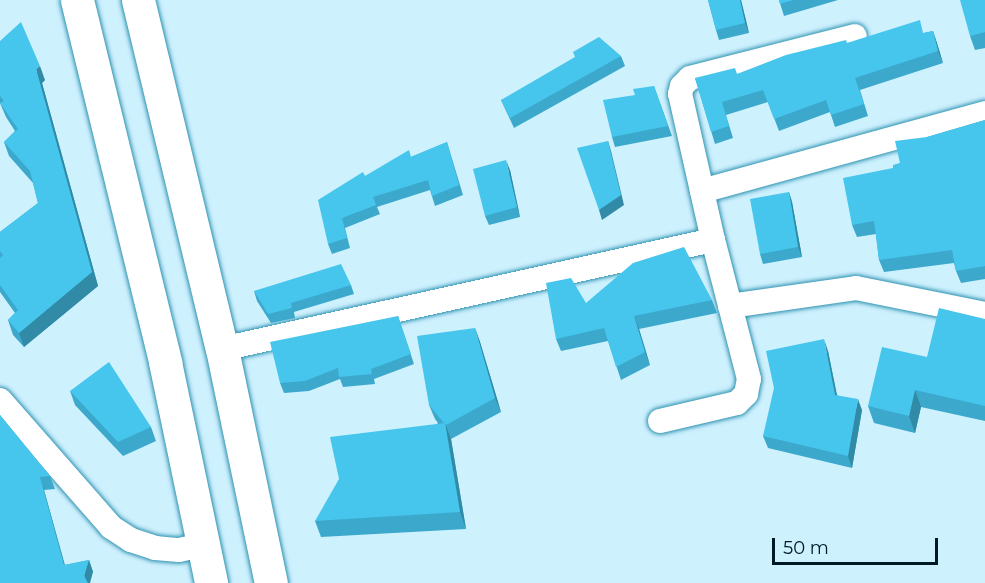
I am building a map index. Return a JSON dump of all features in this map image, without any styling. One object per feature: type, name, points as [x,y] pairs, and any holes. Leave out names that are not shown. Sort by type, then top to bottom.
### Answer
[{"type":"main road","points":[[77,0],[165,362],[211,583]]},
{"type":"main road","points":[[138,0],[222,350],[271,583]]},
{"type":"street","points":[[660,421],[737,403],[746,394],[749,379],[713,240],[680,94],[690,78],[855,36]]},
{"type":"street","points":[[702,191],[985,113]]},
{"type":"street","points":[[222,350],[713,240]]},
{"type":"street","points":[[730,306],[856,288],[985,314]]},
{"type":"street","points":[[0,400],[111,527],[131,540],[154,548],[179,550],[203,544]]},
{"type":"building","points":[[708,0],[740,0],[745,23],[716,30]]},
{"type":"building","points":[[779,0],[793,0],[780,4]]},
{"type":"building","points":[[960,0],[985,0],[985,32],[970,36]]},
{"type":"building","points":[[920,20],[923,33],[933,31],[938,51],[855,78],[864,104],[831,115],[826,100],[774,119],[763,90],[722,102],[729,126],[711,132],[695,78],[735,68],[737,74],[786,55],[846,40],[847,43]]},
{"type":"building","points":[[21,22],[40,66],[36,69],[92,272],[19,333],[8,320],[18,310],[0,285],[0,258],[3,255],[0,251],[0,232],[38,203],[30,171],[4,142],[18,129],[0,103],[4,101],[0,96],[0,41]]},
{"type":"building","points":[[599,37],[621,56],[510,118],[501,100],[575,57],[573,52]]},
{"type":"building","points":[[654,86],[668,126],[612,137],[603,100],[635,95],[633,89]]},
{"type":"building","points":[[985,120],[985,266],[956,271],[952,250],[879,260],[874,221],[852,225],[843,178],[893,168],[893,165],[900,163],[895,141],[927,137]]},
{"type":"building","points":[[608,141],[621,195],[599,210],[577,148]]},
{"type":"building","points":[[447,142],[459,185],[432,196],[428,180],[373,197],[376,205],[342,218],[347,238],[328,244],[318,200],[363,172],[365,176],[409,150],[411,157]]},
{"type":"building","points":[[506,160],[517,207],[485,216],[473,169]]},
{"type":"building","points":[[789,192],[798,247],[760,254],[750,199]]},
{"type":"building","points":[[684,247],[712,300],[634,316],[645,352],[616,367],[604,328],[556,339],[546,283],[571,278],[586,303],[633,263]]},
{"type":"building","points":[[341,264],[351,285],[291,303],[292,308],[268,314],[254,291]]},
{"type":"building","points":[[939,308],[985,319],[985,406],[915,390],[909,416],[868,406],[882,347],[927,357]]},
{"type":"building","points":[[398,316],[411,354],[371,369],[372,374],[339,377],[338,368],[305,381],[280,383],[270,342]]},
{"type":"building","points":[[475,328],[495,398],[446,425],[429,405],[417,336]]},
{"type":"building","points":[[824,339],[835,395],[858,399],[848,456],[763,436],[774,388],[766,351]]},
{"type":"building","points":[[109,362],[151,427],[118,442],[70,391]]},
{"type":"building","points":[[0,415],[50,476],[40,477],[64,565],[89,560],[84,576],[88,583],[0,583]]},
{"type":"building","points":[[445,423],[460,512],[315,521],[339,479],[330,437]]}]
